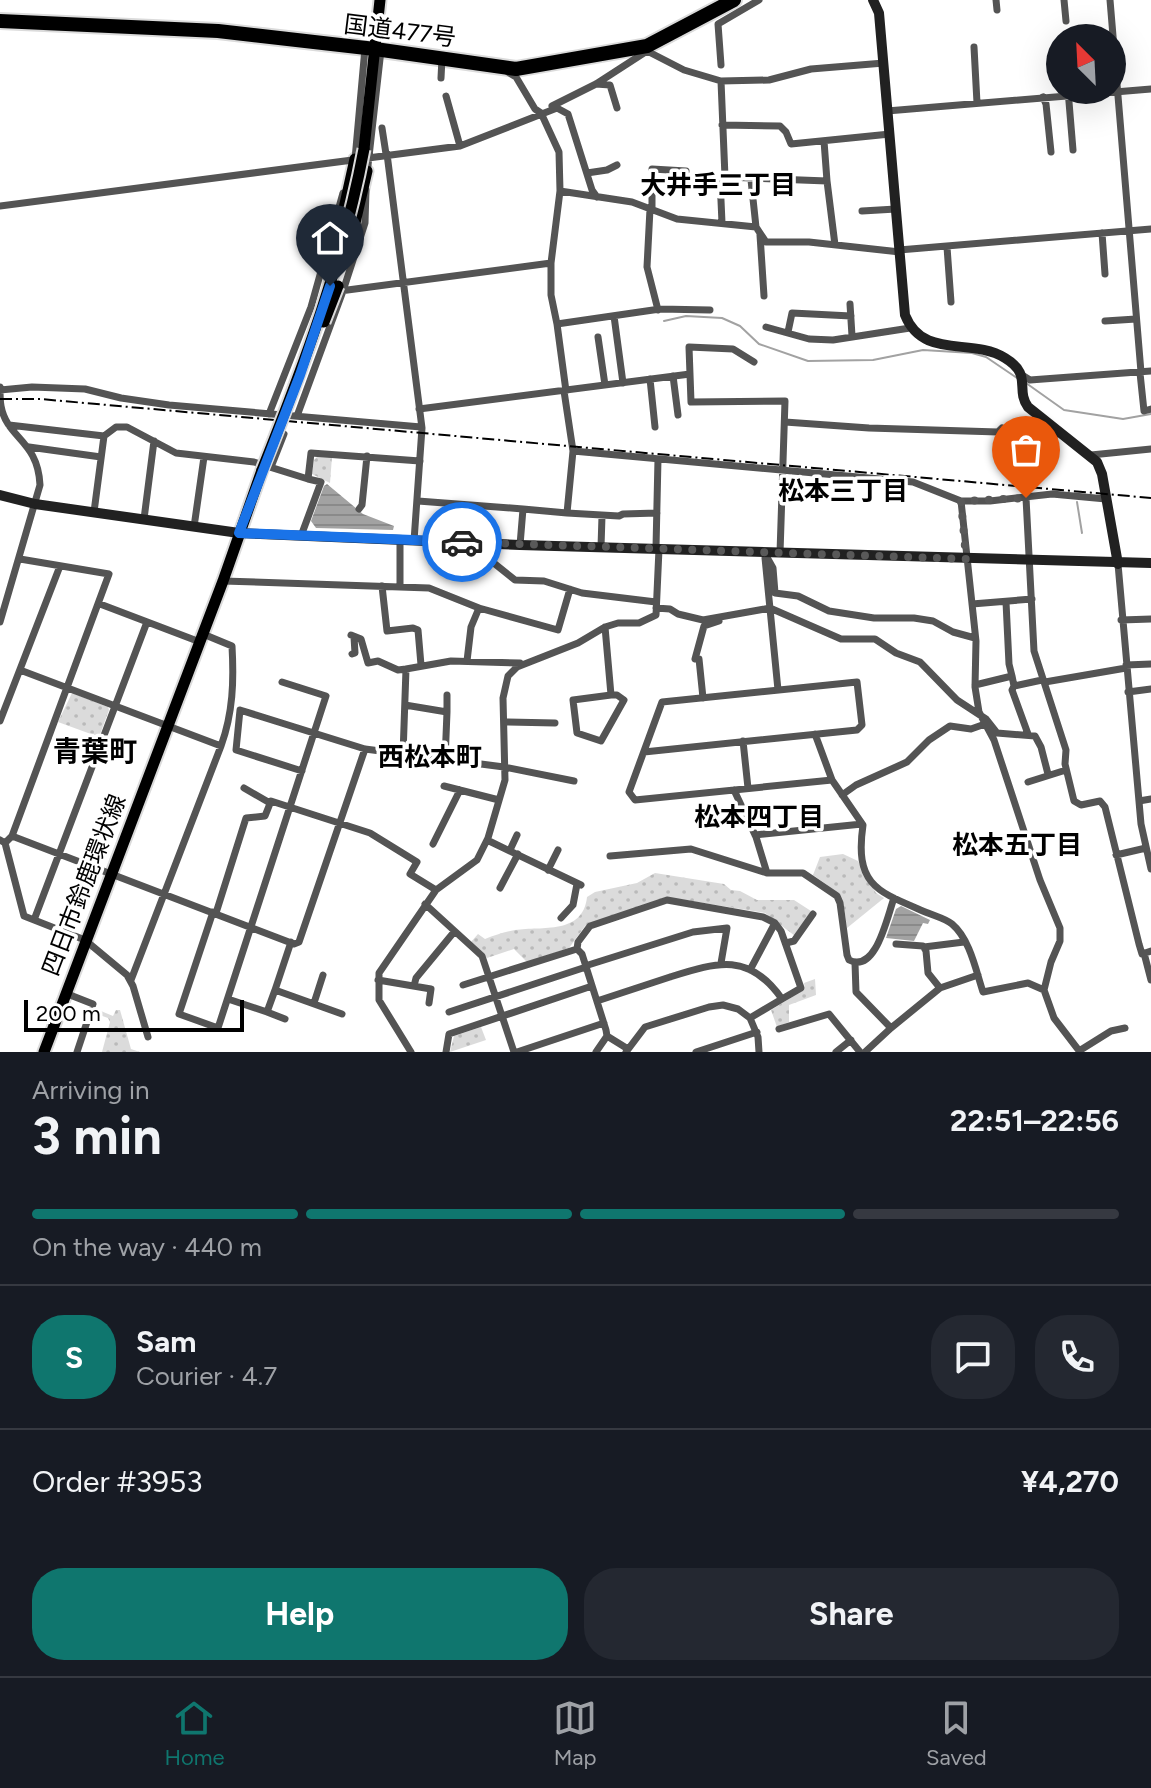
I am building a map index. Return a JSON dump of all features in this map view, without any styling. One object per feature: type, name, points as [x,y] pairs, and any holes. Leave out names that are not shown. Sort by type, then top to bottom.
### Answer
[{"type":"highway","name":"国道477号","points":[[0,21],[218,31],[516,69],[647,49],[734,0]]},
{"type":"main road","name":"四日市鈴鹿環状線","points":[[44,1052],[266,468],[340,254],[363,155],[380,0]]},
{"type":"main road","points":[[307,355],[313,317],[335,249],[349,183],[363,155]]},
{"type":"main road","points":[[307,355],[331,307],[348,253],[367,171]]},
{"type":"street","points":[[721,65],[718,24],[759,0]]},
{"type":"street","points":[[873,0],[879,13],[905,315],[910,328],[932,343],[978,349],[1004,358],[1022,380],[1023,401],[1091,455],[1102,474],[1118,564],[1139,801],[1151,869]]},
{"type":"street","points":[[996,0],[997,10]]},
{"type":"street","points":[[1064,0],[1066,21]]},
{"type":"street","points":[[1110,0],[1112,24]]},
{"type":"street","points":[[974,47],[977,103]]},
{"type":"street","points":[[541,113],[596,84],[647,49],[684,70],[721,81],[769,80],[811,69],[884,63]]},
{"type":"street","points":[[441,78],[442,58]]},
{"type":"street","points":[[489,65],[516,77],[535,109],[541,113],[559,152],[560,191],[551,263],[551,295],[573,451],[567,513]]},
{"type":"street","points":[[721,81],[725,177]]},
{"type":"street","points":[[596,84],[610,85],[617,108]]},
{"type":"street","points":[[1126,91],[1151,89]]},
{"type":"street","points":[[446,96],[460,146]]},
{"type":"street","points":[[887,111],[1046,96]]},
{"type":"street","points":[[1043,97],[1051,152]]},
{"type":"street","points":[[1069,104],[1073,150]]},
{"type":"street","points":[[1118,104],[1144,411],[1151,409]]},
{"type":"street","points":[[0,206],[363,155],[460,146],[557,108],[568,114],[592,190],[597,197]]},
{"type":"street","points":[[722,125],[780,126],[791,144],[890,134]]},
{"type":"street","points":[[382,128],[423,434],[414,541]]},
{"type":"street","points":[[824,141],[835,245]]},
{"type":"street","points":[[297,416],[365,223],[367,171],[363,155]]},
{"type":"street","points":[[587,173],[617,165]]},
{"type":"street","points":[[658,310],[647,267],[652,169],[686,171]]},
{"type":"street","points":[[722,223],[721,175],[751,180],[827,181]]},
{"type":"street","points":[[751,180],[764,296]]},
{"type":"street","points":[[269,414],[315,295],[339,202],[349,183]]},
{"type":"street","points":[[560,191],[632,202],[677,219],[758,230],[766,242],[809,242],[900,251],[1151,229]]},
{"type":"street","points":[[862,211],[896,209]]},
{"type":"street","points":[[1102,233],[1105,274]]},
{"type":"street","points":[[947,247],[951,302]]},
{"type":"street","points":[[315,295],[551,263]]},
{"type":"street","points":[[850,304],[852,336]]},
{"type":"street","points":[[557,324],[658,310],[710,310]]},
{"type":"street","points":[[788,332],[792,313],[851,316]]},
{"type":"street","points":[[614,316],[623,383]]},
{"type":"street","points":[[1105,321],[1136,319]]},
{"type":"street","points":[[766,327],[816,340],[846,339],[910,328]]},
{"type":"street","points":[[598,337],[605,385]]},
{"type":"street","points":[[754,362],[733,349],[689,347],[691,402],[785,401],[780,553]]},
{"type":"street","points":[[290,361],[314,370]]},
{"type":"street","points":[[1022,380],[1151,371]]},
{"type":"street","points":[[419,409],[690,374]]},
{"type":"street","points":[[673,376],[678,415]]},
{"type":"street","points":[[650,379],[655,427]]},
{"type":"street","points":[[0,622],[40,485],[39,471],[29,447],[9,425],[1,407],[0,388],[85,389],[156,403],[421,427]]},
{"type":"street","points":[[785,422],[929,431],[998,432],[1002,428]]},
{"type":"street","points":[[9,425],[104,436],[116,427],[127,427],[176,453],[254,462],[321,482],[301,536]]},
{"type":"street","points":[[1047,466],[1056,429]]},
{"type":"street","points":[[266,468],[284,434]]},
{"type":"street","points":[[94,512],[104,436]]},
{"type":"street","points":[[144,519],[154,441]]},
{"type":"street","points":[[29,447],[101,457]]},
{"type":"street","points":[[1091,455],[1151,449]]},
{"type":"street","points":[[573,451],[913,482],[961,501],[1052,494],[1106,499]]},
{"type":"street","points":[[308,479],[311,453],[420,461]]},
{"type":"street","points":[[359,509],[367,456]]},
{"type":"street","points":[[194,527],[204,457]]},
{"type":"street","points":[[411,1052],[384,1011],[378,994],[382,968],[436,890],[477,860],[487,840],[505,780],[503,698],[506,680],[517,667],[578,643],[605,627],[646,621],[656,615],[658,459]]},
{"type":"street","points":[[0,495],[35,504],[239,533],[520,545],[1151,563]]},
{"type":"street","points":[[1026,498],[1034,651],[1066,750],[1066,770],[1074,801],[1081,805],[1100,801],[1105,807],[1135,931],[1148,952],[1151,980]]},
{"type":"street","points":[[418,501],[602,516],[657,513]]},
{"type":"street","points":[[961,501],[979,712],[994,740],[1040,880],[1060,928],[1060,941],[1044,990],[1054,1018],[1080,1052],[1111,1031],[1125,1028]]},
{"type":"street","points":[[520,545],[523,509]]},
{"type":"street","points":[[601,547],[602,516]]},
{"type":"street","points":[[400,540],[400,587]]},
{"type":"street","points":[[468,542],[515,580],[544,581],[582,593],[656,605],[703,620],[770,609],[841,639],[875,639],[901,655],[915,659],[957,700],[979,712],[997,733],[1028,734],[1038,740],[1048,774]]},
{"type":"street","points":[[764,552],[773,568],[775,593],[798,596],[829,611],[874,618],[933,621],[953,632],[975,638]]},
{"type":"street","points":[[764,552],[778,690]]},
{"type":"street","points":[[20,559],[109,574],[12,836],[2,841],[24,916],[85,940],[131,980],[148,1037]]},
{"type":"street","points":[[0,721],[60,566]]},
{"type":"street","points":[[223,581],[429,588],[479,608],[558,630],[570,589]]},
{"type":"street","points":[[382,586],[387,631],[418,630],[421,665]]},
{"type":"street","points":[[779,594],[782,614]]},
{"type":"street","points":[[972,604],[1032,599]]},
{"type":"street","points":[[1006,602],[1012,690],[1028,734]]},
{"type":"street","points":[[100,604],[147,622],[232,646],[234,687],[231,712],[221,746],[131,980]]},
{"type":"street","points":[[467,661],[471,627],[479,608]]},
{"type":"street","points":[[703,698],[697,659],[704,626],[770,609]]},
{"type":"street","points":[[1121,620],[1151,619]]},
{"type":"street","points":[[34,920],[147,622]]},
{"type":"street","points":[[605,627],[611,695]]},
{"type":"street","points":[[352,654],[355,653],[352,636],[361,639],[368,663],[378,661],[398,670],[467,661],[526,663]]},
{"type":"street","points":[[1014,686],[1151,664]]},
{"type":"street","points":[[403,755],[406,669]]},
{"type":"street","points":[[20,670],[221,746]]},
{"type":"street","points":[[975,685],[1012,676]]},
{"type":"street","points":[[270,803],[265,816],[246,818],[179,1014],[218,1028],[326,696],[282,682]]},
{"type":"street","points":[[644,752],[857,730],[862,725],[857,682],[662,702],[629,792],[635,800],[832,780]]},
{"type":"street","points":[[1128,692],[1151,689]]},
{"type":"street","points":[[445,761],[447,695]]},
{"type":"street","points":[[611,695],[624,700],[601,741],[577,733],[573,700],[611,695]]},
{"type":"street","points":[[405,705],[447,712]]},
{"type":"street","points":[[302,771],[236,750],[240,710],[365,749],[504,767],[574,781]]},
{"type":"street","points":[[504,722],[555,723]]},
{"type":"street","points":[[842,795],[913,758],[929,740],[950,726],[971,729],[985,724]]},
{"type":"street","points":[[815,734],[832,780],[862,824],[859,853],[864,870],[877,891],[951,923],[964,942],[983,992],[1028,983],[1044,990]]},
{"type":"street","points":[[743,741],[748,788]]},
{"type":"street","points":[[12,836],[291,942],[299,942],[365,749]]},
{"type":"street","points":[[1028,782],[1066,770]]},
{"type":"street","points":[[444,786],[499,800]]},
{"type":"street","points":[[244,788],[270,803],[290,806],[370,833],[417,862],[410,874],[436,890]]},
{"type":"street","points":[[433,844],[460,790]]},
{"type":"street","points":[[734,790],[755,835],[767,873]]},
{"type":"street","points":[[1139,801],[1151,799]]},
{"type":"street","points":[[755,835],[862,824]]},
{"type":"street","points":[[500,888],[517,835]]},
{"type":"street","points":[[487,840],[579,885],[573,905],[561,918]]},
{"type":"street","points":[[610,856],[691,849],[767,873],[803,873],[837,896],[847,955],[855,963],[865,962],[875,952],[894,898]]},
{"type":"street","points":[[1116,855],[1148,849]]},
{"type":"street","points":[[546,868],[555,851]]},
{"type":"street","points":[[577,949],[578,942],[590,926],[667,900],[763,917],[775,923],[786,943],[801,988],[750,1018]]},
{"type":"street","points":[[425,904],[482,956],[516,1052],[604,1023]]},
{"type":"street","points":[[721,963],[731,911]]},
{"type":"street","points":[[786,943],[794,941],[813,914]]},
{"type":"street","points":[[750,970],[775,923]]},
{"type":"street","points":[[449,1012],[693,932],[727,928]]},
{"type":"street","points":[[414,986],[416,978],[454,932]]},
{"type":"street","points":[[267,1012],[291,942]]},
{"type":"street","points":[[896,944],[924,947],[964,942]]},
{"type":"street","points":[[924,947],[928,973],[940,988]]},
{"type":"street","points":[[577,949],[582,954],[607,1036],[627,1050],[645,1027],[709,1007],[733,1007],[750,1018],[757,1032],[759,1052]]},
{"type":"street","points":[[463,985],[577,949]]},
{"type":"street","points":[[597,1001],[721,963],[750,970],[768,981],[782,999]]},
{"type":"street","points":[[855,963],[856,992],[891,1028]]},
{"type":"street","points":[[314,1003],[323,975]]},
{"type":"street","points":[[779,1029],[829,1014],[862,1052],[940,988],[978,975]]},
{"type":"street","points":[[378,980],[431,989],[429,1003]]},
{"type":"street","points":[[446,1052],[449,1034],[592,986]]},
{"type":"street","points":[[275,990],[342,1014]]},
{"type":"street","points":[[65,993],[93,1004],[77,1052]]},
{"type":"street","points":[[228,999],[285,1019]]},
{"type":"street","points":[[696,1052],[757,1032]]},
{"type":"street","points":[[596,1052],[607,1036]]},
{"type":"street","points":[[836,1052],[851,1040]]},
{"type":"shaded area","points":[[318,456],[332,457],[330,483],[312,474],[314,460]]},
{"type":"shaded area","points":[[327,484],[363,514],[394,526],[393,530],[316,528],[311,521]]},
{"type":"shaded area","points":[[72,693],[108,707],[99,737],[58,722]]},
{"type":"shaded area","points":[[843,854],[858,861],[876,893],[884,898],[847,928],[839,896],[813,875],[820,857]]},
{"type":"shaded area","points":[[655,873],[724,884],[757,900],[794,900],[811,911],[795,936],[765,913],[666,897],[585,926],[569,948],[527,962],[514,949],[487,958],[471,942],[478,934],[485,939],[515,930],[570,923],[584,909],[587,897],[595,892],[637,883]]},
{"type":"shaded area","points":[[901,906],[930,920],[928,924],[923,923],[914,941],[886,938],[896,909]]},
{"type":"shaded area","points":[[815,979],[816,995],[789,1005],[789,1022],[777,1027],[771,1010],[805,989],[804,983]]},
{"type":"shaded area","points":[[96,1009],[113,1016],[116,1010],[120,1010],[131,1049],[140,1052],[102,1052],[110,1022],[108,1018],[94,1013]]},
{"type":"shaded area","points":[[481,1027],[486,1040],[450,1052],[454,1036]]},
{"type":"waterway","points":[[664,321],[686,316],[722,318],[740,326],[759,344],[808,361],[873,360],[923,350],[972,353],[986,357],[1017,378]]},
{"type":"waterway","points":[[1026,383],[1064,410],[1123,419],[1151,414]]},
{"type":"waterway","points":[[1077,502],[1082,533]]},
{"type":"railway","points":[[0,399],[40,399],[1151,498]]},
{"type":"way so far","points":[[462,542],[966,559],[961,501],[1026,498]]},
{"type":"district","name":"大井手三丁目","points":[[718,185]]},
{"type":"district","name":"松本三丁目","points":[[843,491]]},
{"type":"district","name":"青葉町","points":[[95,751]]},
{"type":"district","name":"西松本町","points":[[430,757]]},
{"type":"district","name":"松本四丁目","points":[[759,817]]},
{"type":"district","name":"松本五丁目","points":[[1017,845]]},
{"type":"route","points":[[330,286],[300,375],[239,533],[462,542]]}]
